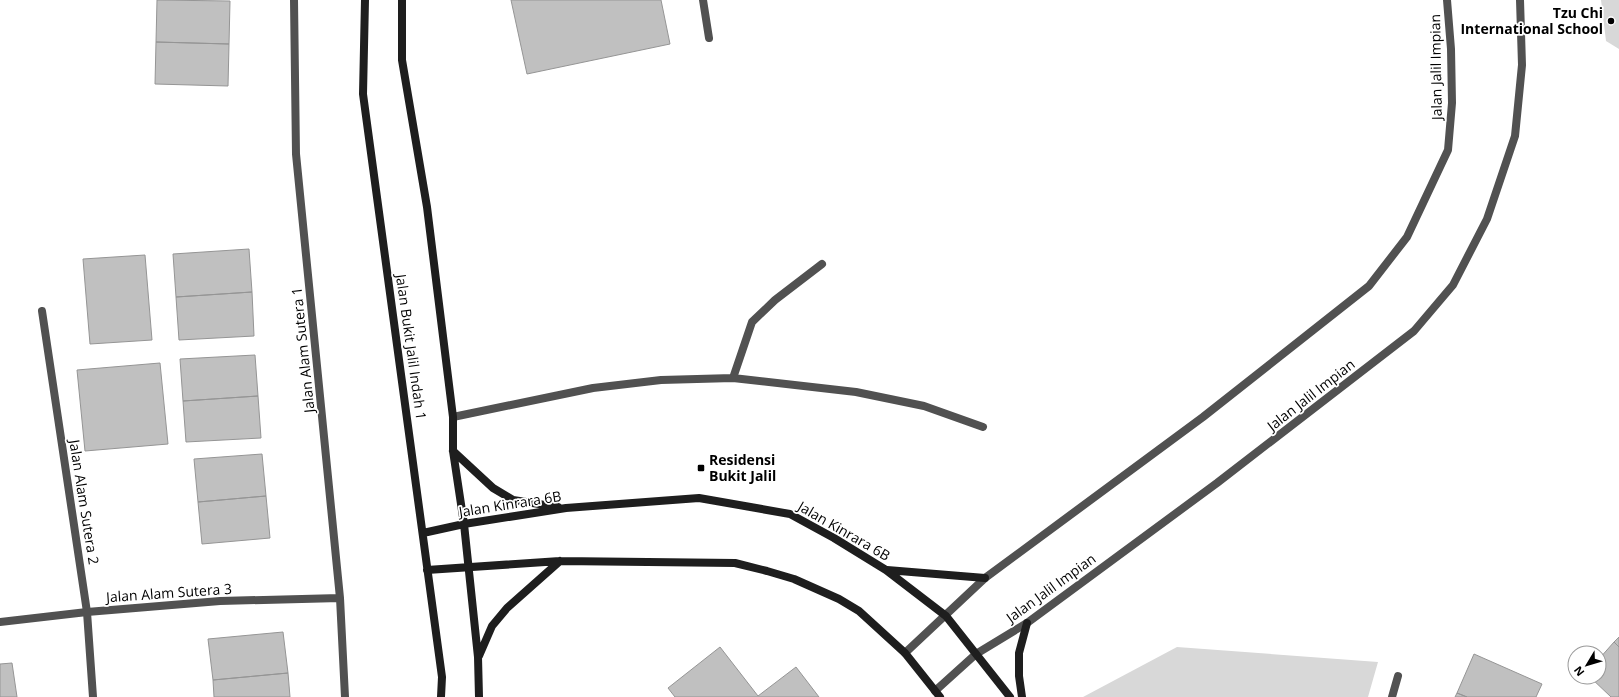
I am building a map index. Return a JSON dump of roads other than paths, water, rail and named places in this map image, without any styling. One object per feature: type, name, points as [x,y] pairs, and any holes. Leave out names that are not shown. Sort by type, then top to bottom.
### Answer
[{"type":"street","name":"Jalan Alam Sutera 1","points":[[294,0],[296,154],[340,598],[345,697]]},
{"type":"street","name":"Jalan Bukit Jalil Indah 1","points":[[365,0],[363,94],[442,677],[441,697]]},
{"type":"street","points":[[402,0],[402,60],[426,207],[453,417],[453,451],[464,524],[478,657],[479,697]]},
{"type":"street","points":[[703,0],[709,38]]},
{"type":"street","name":"Jalan Jalil Impian","points":[[905,653],[985,578],[1203,417],[1369,286],[1407,237],[1448,150],[1452,102],[1451,49],[1447,0]]},
{"type":"street","name":"Jalan Jalil Impian","points":[[937,694],[976,654],[1027,623],[1217,483],[1414,331],[1454,285],[1487,219],[1515,136],[1522,65],[1520,0]]},
{"type":"street","points":[[732,378],[752,322],[775,300],[822,264]]},
{"type":"street","name":"Jalan Alam Sutera 2","points":[[42,311],[88,612],[93,697]]},
{"type":"street","points":[[453,417],[593,388],[661,380],[732,378],[856,392],[924,406],[983,427]]},
{"type":"street","points":[[453,451],[493,488],[513,500],[566,508]]},
{"type":"street","name":"Jalan Kinrara 6B","points":[[423,533],[464,524],[566,508],[699,498],[790,514],[834,538],[886,570],[946,616],[1010,697]]},
{"type":"street","points":[[478,657],[492,626],[507,608],[560,561]]},
{"type":"street","points":[[427,570],[560,561],[736,564],[768,570],[794,579],[839,599],[859,611],[905,653],[937,694]]},
{"type":"street","points":[[886,570],[985,578]]},
{"type":"street","name":"Jalan Alam Sutera 3","points":[[0,622],[88,612],[220,602],[340,598]]},
{"type":"street","points":[[1022,697],[1019,676],[1019,653],[1027,623]]},
{"type":"street","points":[[1392,697],[1398,676]]},
{"type":"place","name":"Tzu Chi International School","points":[[1611,21]]},
{"type":"place","name":"Residensi Bukit Jalil","points":[[701,468]]}]
